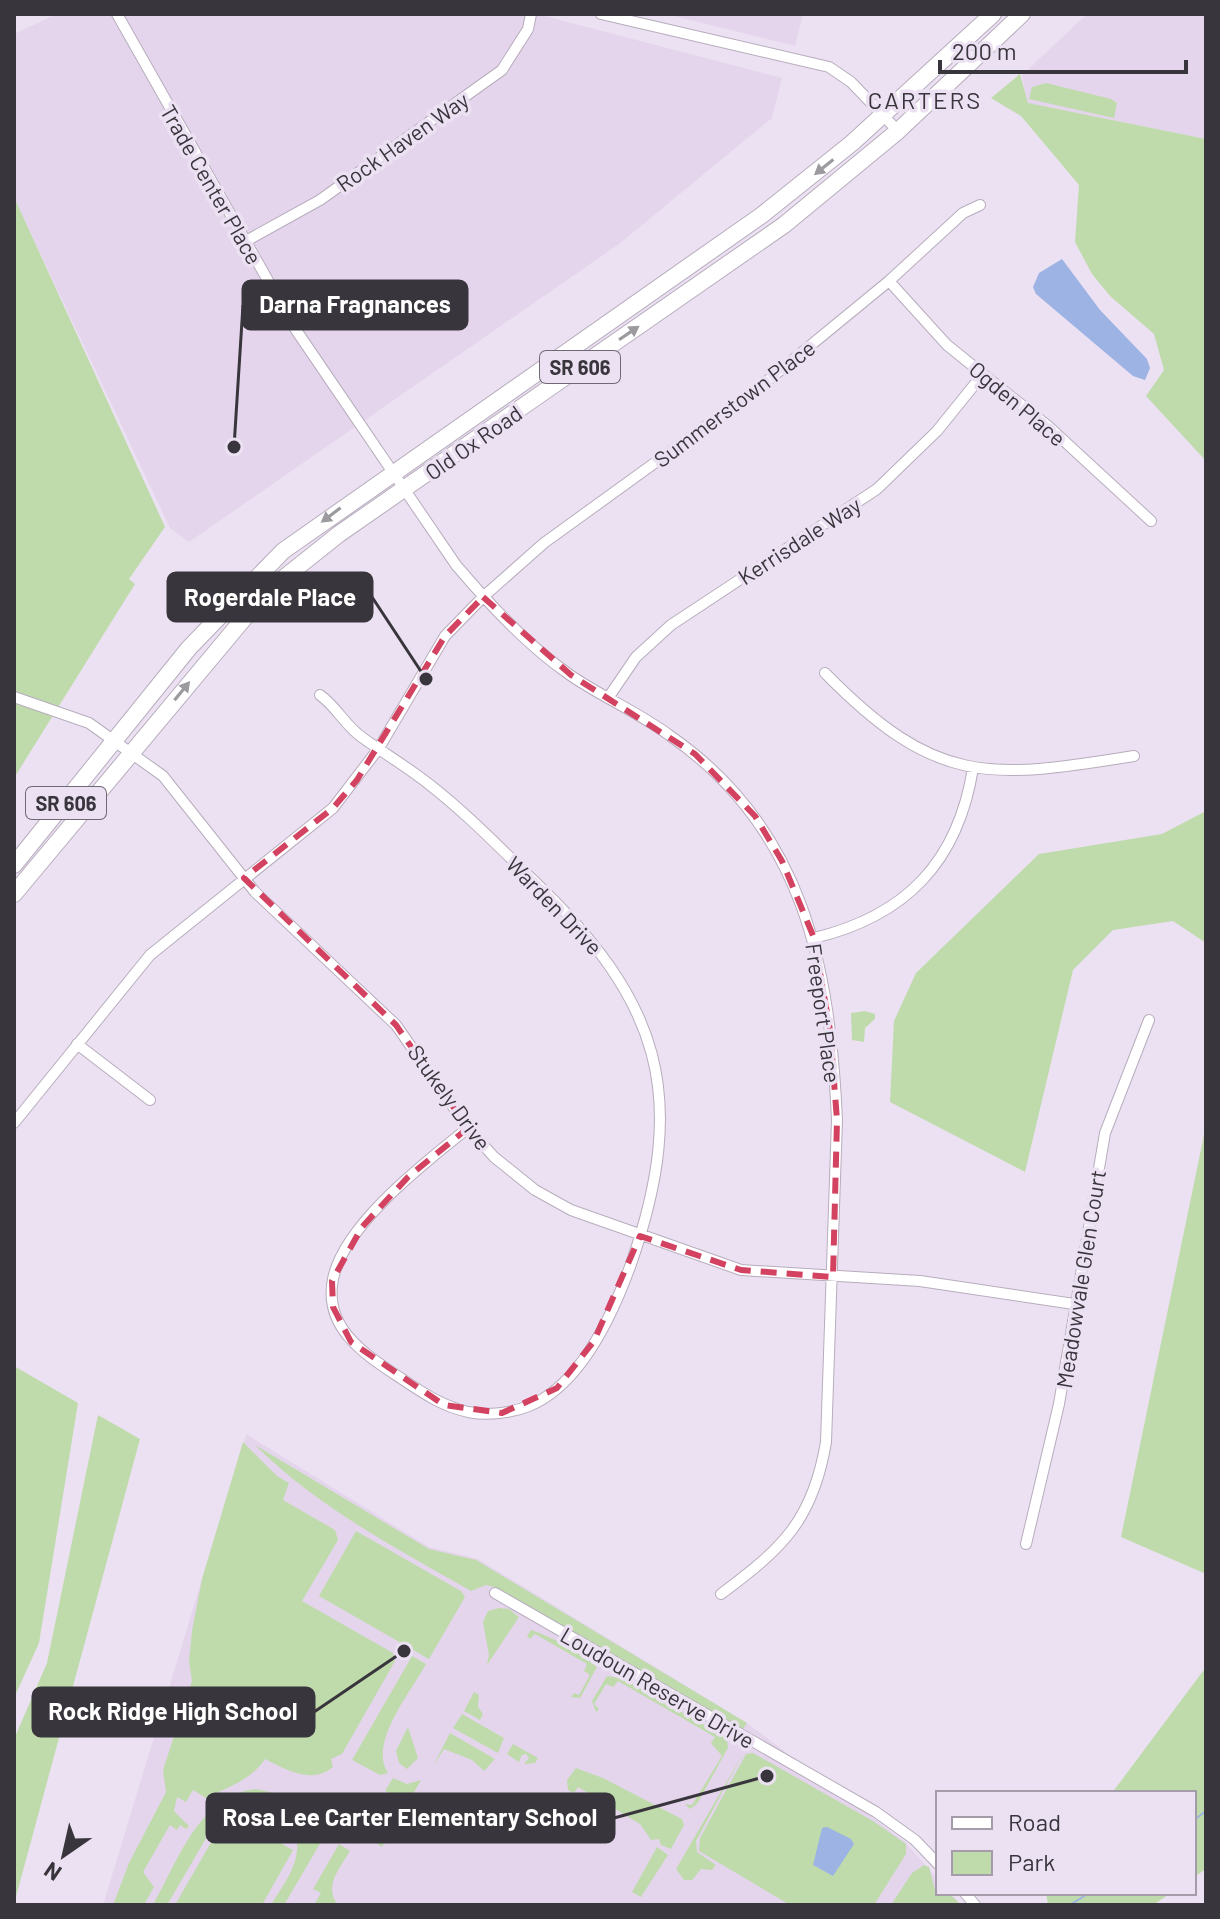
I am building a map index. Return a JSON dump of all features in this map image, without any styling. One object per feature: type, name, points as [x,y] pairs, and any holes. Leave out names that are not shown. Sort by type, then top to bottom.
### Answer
[{"type":"main road","name":"Old Ox Road","points":[[14,865],[189,648],[283,551],[394,470],[697,264],[883,116],[993,14]]},
{"type":"main road","name":"Old Ox Road","points":[[14,894],[237,626],[285,577],[774,232],[898,131],[1022,14]]},
{"type":"street","name":"Trade Center Place","points":[[117,14],[296,330],[394,470]]},
{"type":"street","name":"Rock Haven Way","points":[[246,241],[320,200],[502,70],[528,29],[531,14]]},
{"type":"street","points":[[601,14],[829,67],[851,82],[898,131]]},
{"type":"street","name":"Summerstown Place","points":[[14,1123],[150,955],[333,808],[379,748],[445,636],[483,597],[544,543],[761,386],[889,281],[963,213],[980,205]]},
{"type":"street","name":"Ogden Place","points":[[889,281],[947,345],[1049,427],[1151,521]]},
{"type":"street","name":"Kerrisdale Way","points":[[608,698],[636,657],[671,625],[877,489],[922,447],[983,374]]},
{"type":"street","name":"Freeport Place","points":[[394,470],[456,565],[483,597],[554,663],[669,734],[736,793],[778,853],[814,938],[825,991],[836,1093],[826,1442],[821,1477],[796,1529],[778,1550],[721,1594]]},
{"type":"street","points":[[825,673],[887,729],[934,757],[973,768],[1028,770],[1134,756]]},
{"type":"street","name":"Warden Drive","points":[[320,695],[331,702],[351,729],[453,803],[543,889],[586,932],[628,992],[650,1048],[660,1115],[658,1163],[641,1237]]},
{"type":"street","name":"Stukely Drive","points":[[14,697],[89,723],[133,752],[177,791],[244,878],[396,1025],[468,1128],[494,1157],[535,1190],[571,1210],[741,1270],[962,1285],[1074,1304]]},
{"type":"street","points":[[814,938],[877,916],[911,892],[927,875],[940,859],[963,817],[973,768]]},
{"type":"street","name":"Meadowvale Glen Court","points":[[1026,1544],[1059,1404],[1105,1133],[1149,1020]]},
{"type":"street","points":[[77,1044],[150,1100]]},
{"type":"street","points":[[468,1128],[408,1177],[376,1212],[346,1247],[332,1281],[333,1307],[351,1342],[434,1400],[472,1413],[502,1413],[531,1405],[557,1388],[576,1369],[594,1341],[627,1275],[641,1237]]},
{"type":"street","name":"Loudoun Reserve Drive","points":[[495,1593],[876,1812],[909,1834],[936,1862]]},
{"type":"highlighted area","points":[[483,597],[571,675],[695,754],[755,816],[782,861],[814,938],[830,1030],[837,1120],[833,1277],[741,1270],[640,1236],[594,1341],[557,1388],[502,1413],[444,1405],[351,1342],[333,1307],[332,1281],[362,1227],[408,1177],[468,1128],[396,1025],[244,878],[333,808],[357,780],[445,636]]},
{"type":"shaded area","points":[[57,14],[537,14],[782,78],[772,118],[619,244],[189,542],[170,528],[14,198],[14,34]]},
{"type":"shaded area","points":[[666,14],[803,14],[795,46]]},
{"type":"shaded area","points":[[1087,14],[1206,14],[1206,139],[1027,103],[1022,75]]},
{"type":"shaded area","points":[[246,1434],[429,1547],[478,1559],[747,1723],[905,1842],[936,1877],[936,1895],[952,1895],[961,1905],[103,1905]]},
{"type":"green space","points":[[1020,74],[1028,103],[1206,139],[1206,461],[1146,396],[1164,370],[1154,334],[1110,296],[1092,274],[1075,242],[1079,185],[1021,116],[991,98]]},
{"type":"green space","points":[[1046,83],[1111,99],[1117,103],[1114,118],[1029,99],[1032,87]]},
{"type":"green space","points":[[14,197],[165,527],[129,579],[135,584],[14,778]]},
{"type":"green space","points":[[1206,811],[1206,943],[1173,921],[1113,930],[1073,970],[1025,1172],[890,1102],[894,1021],[916,973],[1039,854],[1162,834]]},
{"type":"green space","points":[[865,1011],[875,1014],[875,1019],[865,1028],[864,1042],[852,1040],[851,1013]]},
{"type":"green space","points":[[1206,1125],[1206,1574],[1121,1537]]},
{"type":"green space","points":[[14,1366],[78,1403],[39,1643],[14,1698]]},
{"type":"green space","points":[[98,1415],[140,1439],[14,1904],[14,1739],[47,1663]]},
{"type":"green space","points":[[243,1442],[277,1476],[289,1483],[283,1500],[335,1530],[338,1540],[302,1601],[393,1653],[395,1661],[342,1754],[331,1759],[333,1767],[325,1772],[298,1774],[265,1759],[246,1777],[206,1798],[193,1790],[186,1802],[177,1797],[174,1811],[189,1826],[186,1829],[180,1825],[177,1830],[170,1825],[143,1872],[154,1887],[144,1905],[113,1905],[129,1863],[166,1792],[163,1770],[192,1681],[189,1661],[202,1579]]},
{"type":"green space","points":[[255,1445],[429,1549],[476,1560],[747,1723],[743,1729],[494,1587],[486,1585],[471,1591],[331,1507]]},
{"type":"green space","points":[[356,1531],[461,1591],[465,1597],[429,1659],[319,1596]]},
{"type":"green space","points":[[509,1609],[519,1617],[487,1665],[489,1655],[483,1622],[488,1611]]},
{"type":"green space","points":[[531,1630],[566,1646],[597,1667],[580,1698],[571,1697],[574,1693],[579,1695],[590,1675],[584,1671],[587,1664],[535,1634],[530,1639],[527,1636]]},
{"type":"green space","points":[[412,1656],[426,1664],[387,1733],[383,1761],[388,1773],[380,1775],[352,1760]]},
{"type":"green space","points":[[1206,1667],[1206,1869],[1196,1876],[1196,1791],[1113,1791]]},
{"type":"green space","points":[[607,1676],[624,1679],[727,1738],[728,1748],[697,1804],[690,1809],[685,1804],[692,1805],[722,1756],[711,1743],[715,1737],[618,1681],[613,1687],[606,1684],[594,1704],[599,1709],[596,1712],[592,1701]]},
{"type":"green space","points":[[474,1692],[479,1695],[478,1707],[483,1714],[480,1720],[464,1711]]},
{"type":"green space","points":[[462,1714],[504,1738],[498,1753],[453,1728]]},
{"type":"green space","points":[[408,1727],[418,1758],[407,1769],[399,1763],[396,1751]]},
{"type":"green space","points":[[450,1733],[495,1759],[484,1771],[472,1760],[444,1749],[433,1766]]},
{"type":"green space","points":[[513,1744],[538,1758],[535,1763],[524,1764],[529,1758],[526,1754],[519,1762],[507,1754]]},
{"type":"green space","points":[[744,1752],[696,1841],[697,1852],[716,1865],[712,1870],[701,1869],[692,1880],[684,1880],[676,1869]]},
{"type":"green space","points":[[753,1753],[873,1821],[906,1844],[906,1854],[874,1905],[790,1905],[699,1851],[700,1838],[746,1754]]},
{"type":"green space","points":[[576,1768],[603,1778],[682,1819],[684,1825],[671,1849],[661,1845],[659,1839],[651,1840],[640,1824],[578,1787],[574,1793],[568,1790],[567,1780]]},
{"type":"green space","points":[[393,1778],[407,1784],[421,1780],[408,1803],[385,1791]]},
{"type":"green space","points":[[256,1789],[275,1794],[290,1804],[302,1818],[309,1836],[321,1842],[284,1905],[271,1905],[294,1864],[296,1833],[281,1812],[257,1803],[230,1809],[218,1818],[167,1905],[153,1905],[192,1833],[205,1817],[219,1803],[236,1794]]},
{"type":"green space","points":[[359,1810],[364,1817],[354,1844],[343,1837]]},
{"type":"green space","points":[[228,1813],[293,1850],[262,1905],[175,1905]]},
{"type":"green space","points":[[376,1817],[394,1827],[382,1847],[376,1843]]},
{"type":"green space","points":[[339,1844],[350,1851],[333,1884],[332,1891],[338,1905],[314,1905],[321,1893],[313,1889]]},
{"type":"green space","points":[[657,1847],[668,1855],[641,1897],[632,1892]]},
{"type":"green space","points":[[924,1865],[929,1867],[936,1895],[953,1897],[961,1905],[891,1905],[912,1873]]},
{"type":"green space","points":[[1046,1895],[1168,1895],[1153,1905],[1048,1905]]},
{"type":"water","points":[[1062,259],[1100,310],[1147,359],[1150,368],[1145,380],[1133,376],[1036,294],[1033,287],[1039,273]]},
{"type":"water","points":[[827,1827],[851,1839],[854,1844],[833,1876],[813,1865],[822,1828]]},
{"type":"waterway","points":[[1196,1818],[1206,1811]]},
{"type":"waterway","points":[[1070,1905],[1086,1895]]},
{"type":"place","name":"Darna Fragnances","points":[[234,447]]},
{"type":"place","name":"Rogerdale Place","points":[[426,679]]},
{"type":"place","name":"Rock Ridge High School","points":[[404,1651]]},
{"type":"place","name":"Rosa Lee Carter Elementary School","points":[[767,1776]]},
{"type":"district","name":"CARTERS","points":[[925,99]]}]
